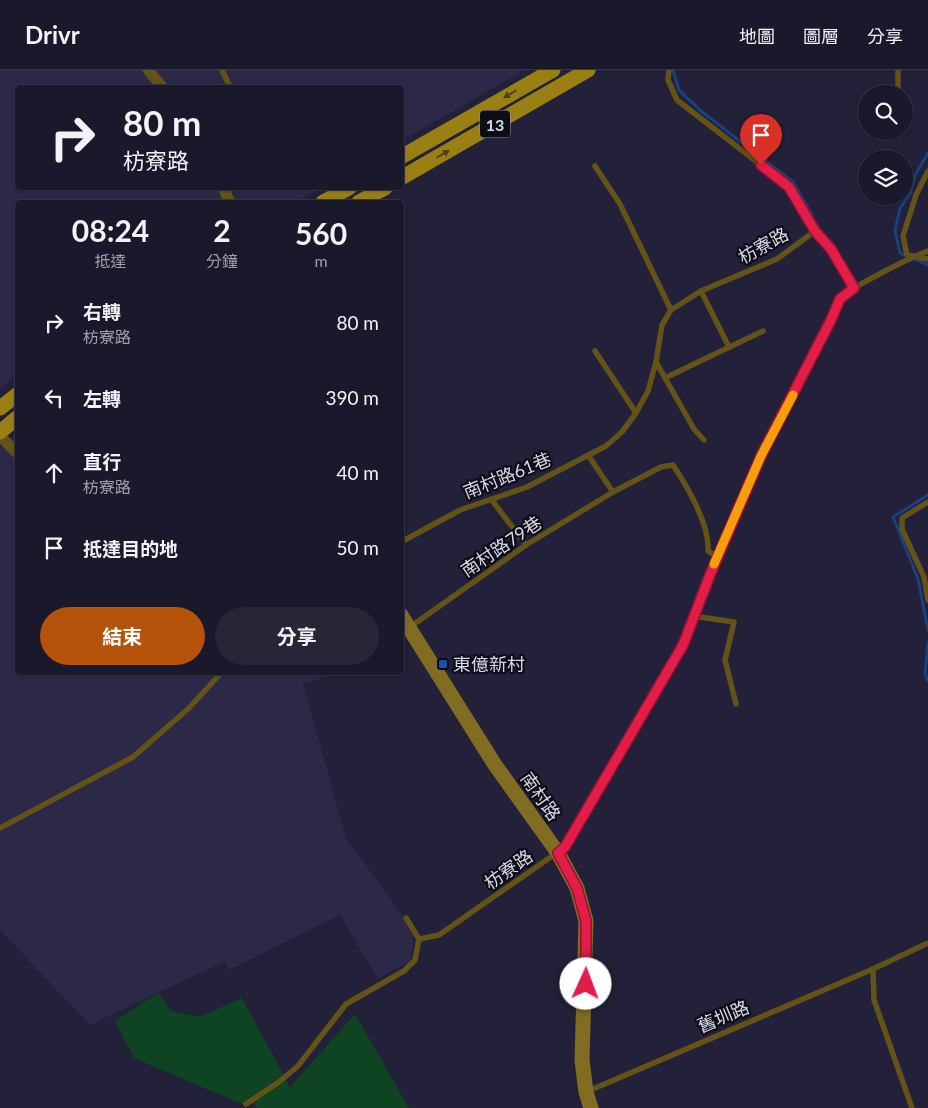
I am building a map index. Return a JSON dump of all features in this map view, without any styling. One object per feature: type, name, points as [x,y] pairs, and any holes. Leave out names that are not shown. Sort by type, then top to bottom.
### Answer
[{"type":"main road","name":"13","points":[[404,156],[552,70]]},
{"type":"main road","name":"13","points":[[404,176],[588,70]]},
{"type":"main road","points":[[327,200],[345,190]]},
{"type":"main road","points":[[363,200],[381,190]]},
{"type":"main road","points":[[0,408],[15,396]]},
{"type":"main road","points":[[0,434],[15,420]]},
{"type":"street","points":[[148,70],[160,85]]},
{"type":"street","points":[[0,434],[15,451]]},
{"type":"street","name":"南村路","points":[[405,622],[496,765],[558,853],[577,888],[586,921],[582,1060],[586,1092],[591,1108]]},
{"type":"lane","points":[[222,70],[230,85]]},
{"type":"lane","name":"枋寮路","points":[[668,70],[668,80],[677,100],[789,187],[815,231],[777,258],[701,291],[671,310]]},
{"type":"lane","points":[[898,70],[898,85]]},
{"type":"lane","points":[[595,166],[620,204],[671,310],[662,325],[656,362],[648,391],[636,413],[595,352]]},
{"type":"lane","points":[[928,171],[916,195],[903,236],[907,254],[928,259]]},
{"type":"lane","points":[[815,231],[831,249],[854,288],[915,255],[928,251]]},
{"type":"lane","name":"枋寮路","points":[[419,939],[439,935],[565,847],[683,645],[717,557],[761,456],[840,299],[854,288]]},
{"type":"lane","points":[[701,291],[729,348]]},
{"type":"lane","points":[[665,378],[763,331]]},
{"type":"lane","points":[[656,362],[694,430],[704,440]]},
{"type":"lane","name":"南村路61巷","points":[[404,540],[460,510],[527,487],[606,446],[622,432],[636,413]]},
{"type":"lane","points":[[588,455],[612,492]]},
{"type":"lane","name":"南村路79巷","points":[[405,622],[612,492],[661,467],[673,465],[689,489],[709,540],[708,551],[717,557]]},
{"type":"lane","points":[[491,499],[526,545]]},
{"type":"lane","points":[[928,502],[902,518],[902,529],[924,577],[928,600]]},
{"type":"lane","points":[[693,616],[734,622],[724,660],[736,704]]},
{"type":"lane","points":[[0,828],[133,757],[189,708],[219,675]]},
{"type":"lane","points":[[246,1104],[279,1082],[298,1066],[346,1004],[404,971],[415,960],[419,939],[406,918]]},
{"type":"lane","name":"舊圳路","points":[[586,1092],[873,969],[928,943]]},
{"type":"lane","points":[[873,969],[874,1000],[912,1108]]},
{"type":"shaded area","points":[[0,70],[525,70],[404,139],[404,85],[15,85],[15,190],[317,190],[299,200],[15,200],[15,376],[0,390]]},
{"type":"shaded area","points":[[15,434],[15,675],[334,675],[303,684],[346,838],[414,931],[411,960],[378,979],[340,915],[229,970],[225,961],[90,1025],[0,930],[0,448]]},
{"type":"green space","points":[[158,993],[171,1011],[199,1017],[242,998],[290,1087],[355,1014],[409,1108],[258,1108],[252,1100],[242,1104],[134,1058],[115,1021]]},
{"type":"waterway","points":[[673,70],[679,90],[701,111],[793,182],[812,215]]},
{"type":"waterway","points":[[907,256],[900,253],[895,230],[900,208],[910,194],[915,175],[928,153]]},
{"type":"waterway","points":[[912,258],[928,265]]},
{"type":"waterway","points":[[928,495],[893,517],[918,579],[928,630]]},
{"type":"waterway","points":[[928,643],[925,674],[928,681]]},
{"type":"slow traffic","points":[[714,564],[761,456],[793,395]]},
{"type":"place","name":"東億新村","points":[[443,664]]},
{"type":"route","points":[[586,984],[586,921],[577,888],[558,853],[565,847],[683,645],[693,616],[761,456],[840,299],[854,288],[831,249],[815,231],[789,187],[761,165]]}]
